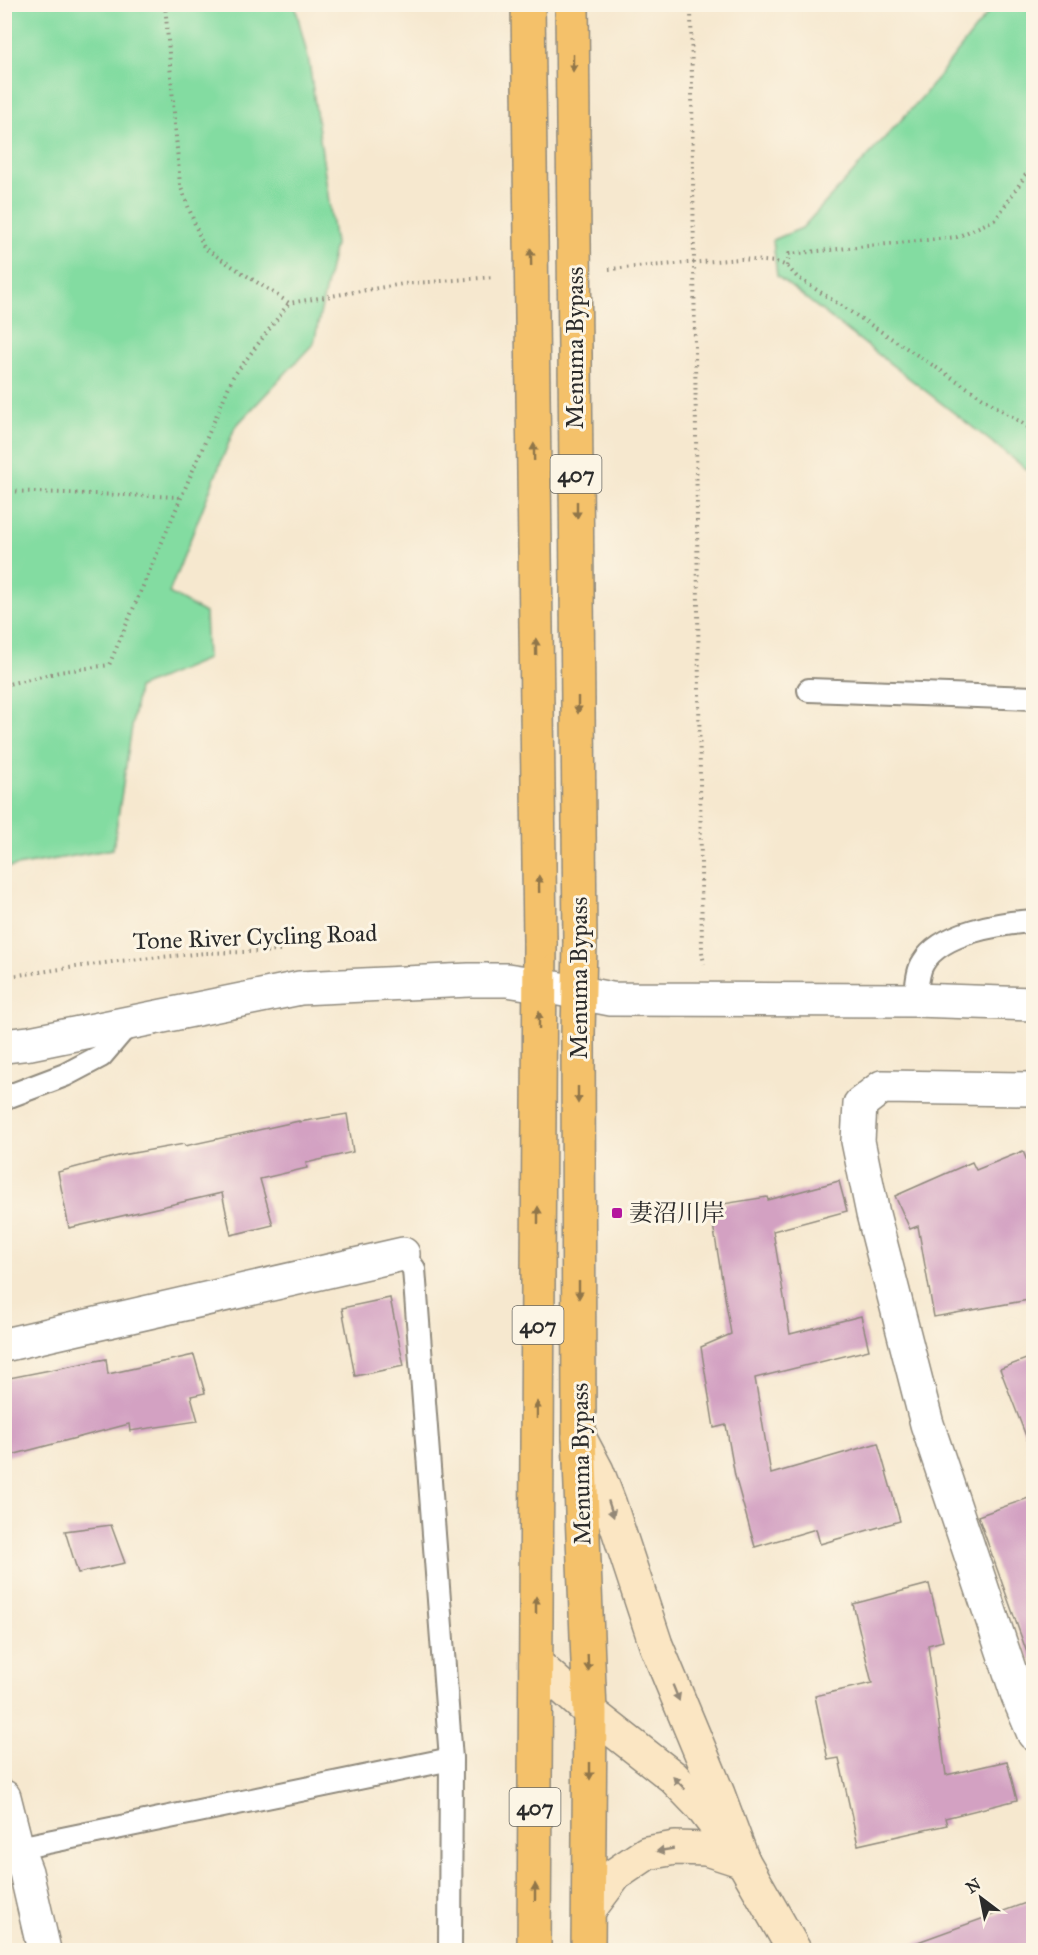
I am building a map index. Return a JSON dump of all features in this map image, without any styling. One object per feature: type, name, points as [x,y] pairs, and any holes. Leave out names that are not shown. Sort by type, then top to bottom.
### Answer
[{"type":"highway","name":"Menuma Bypass","points":[[528,4],[540,942],[534,1950]]},
{"type":"highway","name":"Menuma Bypass","points":[[572,4],[580,943],[579,1437],[590,1712],[588,1950]]},
{"type":"main road","points":[[579,1437],[604,1488],[656,1644],[743,1861]]},
{"type":"main road","points":[[536,1664],[590,1712],[673,1777],[700,1805],[743,1861],[794,1950]]},
{"type":"main road","points":[[589,1910],[616,1874],[647,1853],[675,1848],[706,1850],[743,1861]]},
{"type":"street","points":[[4,1046],[300,988],[469,980],[507,980],[611,999],[915,1000],[1034,1004]]},
{"type":"street","points":[[1034,1089],[882,1087],[860,1104],[858,1141],[873,1214],[927,1424],[1018,1696],[1034,1734]]},
{"type":"street","points":[[4,1345],[403,1254]]},
{"type":"street","points":[[4,1797],[11,1850],[26,1872],[44,1950]]},
{"type":"lane","points":[[809,690],[1034,698]]},
{"type":"lane","points":[[915,1000],[921,965],[930,953],[957,937],[980,928],[1034,921]]},
{"type":"lane","points":[[4,1098],[65,1075],[101,1056],[129,1023]]},
{"type":"lane","points":[[403,1254],[414,1269],[451,1759],[450,1950]]},
{"type":"lane","points":[[11,1850],[451,1759]]},
{"type":"path","points":[[4,685],[59,672],[109,664],[233,377],[289,303],[204,248],[180,185],[165,4]]},
{"type":"path","points":[[691,4],[702,952],[704,964]]},
{"type":"path","points":[[1034,158],[996,219],[957,237],[789,254],[787,266],[797,277],[1034,431]]},
{"type":"path","points":[[4,491],[182,496]]},
{"type":"path","name":"Tone River Cycling Road","points":[[4,977],[119,961],[205,953],[289,951]]},
{"type":"green space","points":[[5,4],[295,5],[309,62],[335,244],[314,343],[235,427],[169,593],[205,613],[207,659],[138,688],[113,849],[5,868]]},
{"type":"green space","points":[[994,5],[1033,5],[1033,474],[777,276],[773,240],[802,228],[924,95]]},
{"type":"building","points":[[347,1114],[353,1152],[306,1163],[307,1168],[260,1179],[273,1225],[231,1235],[222,1193],[69,1228],[58,1172],[122,1155],[184,1144],[185,1146],[299,1121]]},
{"type":"building","points":[[1023,1151],[1034,1178],[1034,1299],[934,1317],[918,1226],[910,1229],[895,1196],[972,1162],[976,1170]]},
{"type":"building","points":[[839,1181],[847,1211],[773,1231],[790,1334],[861,1316],[869,1350],[755,1378],[771,1474],[878,1443],[900,1521],[820,1544],[816,1529],[755,1547],[735,1476],[726,1425],[714,1428],[701,1347],[731,1334],[710,1206],[767,1197],[768,1200]]},
{"type":"building","points":[[390,1298],[404,1366],[355,1376],[342,1308]]},
{"type":"building","points":[[194,1355],[205,1393],[191,1396],[198,1421],[130,1431],[129,1424],[4,1457],[4,1379],[106,1359],[108,1374]]},
{"type":"building","points":[[1034,1356],[1034,1449],[1031,1449],[1000,1369]]},
{"type":"building","points":[[1034,1496],[1034,1661],[1030,1661],[978,1516]]},
{"type":"building","points":[[111,1525],[125,1563],[78,1573],[65,1531]]},
{"type":"building","points":[[929,1584],[943,1641],[928,1645],[946,1775],[1007,1761],[1017,1800],[945,1818],[947,1825],[858,1845],[839,1758],[828,1760],[815,1696],[872,1683],[853,1604]]},
{"type":"building","points":[[1034,1900],[1034,1945],[1017,1950],[905,1950],[904,1947]]},
{"type":"place","name":"妻沼川岸","points":[[617,1213]]}]
